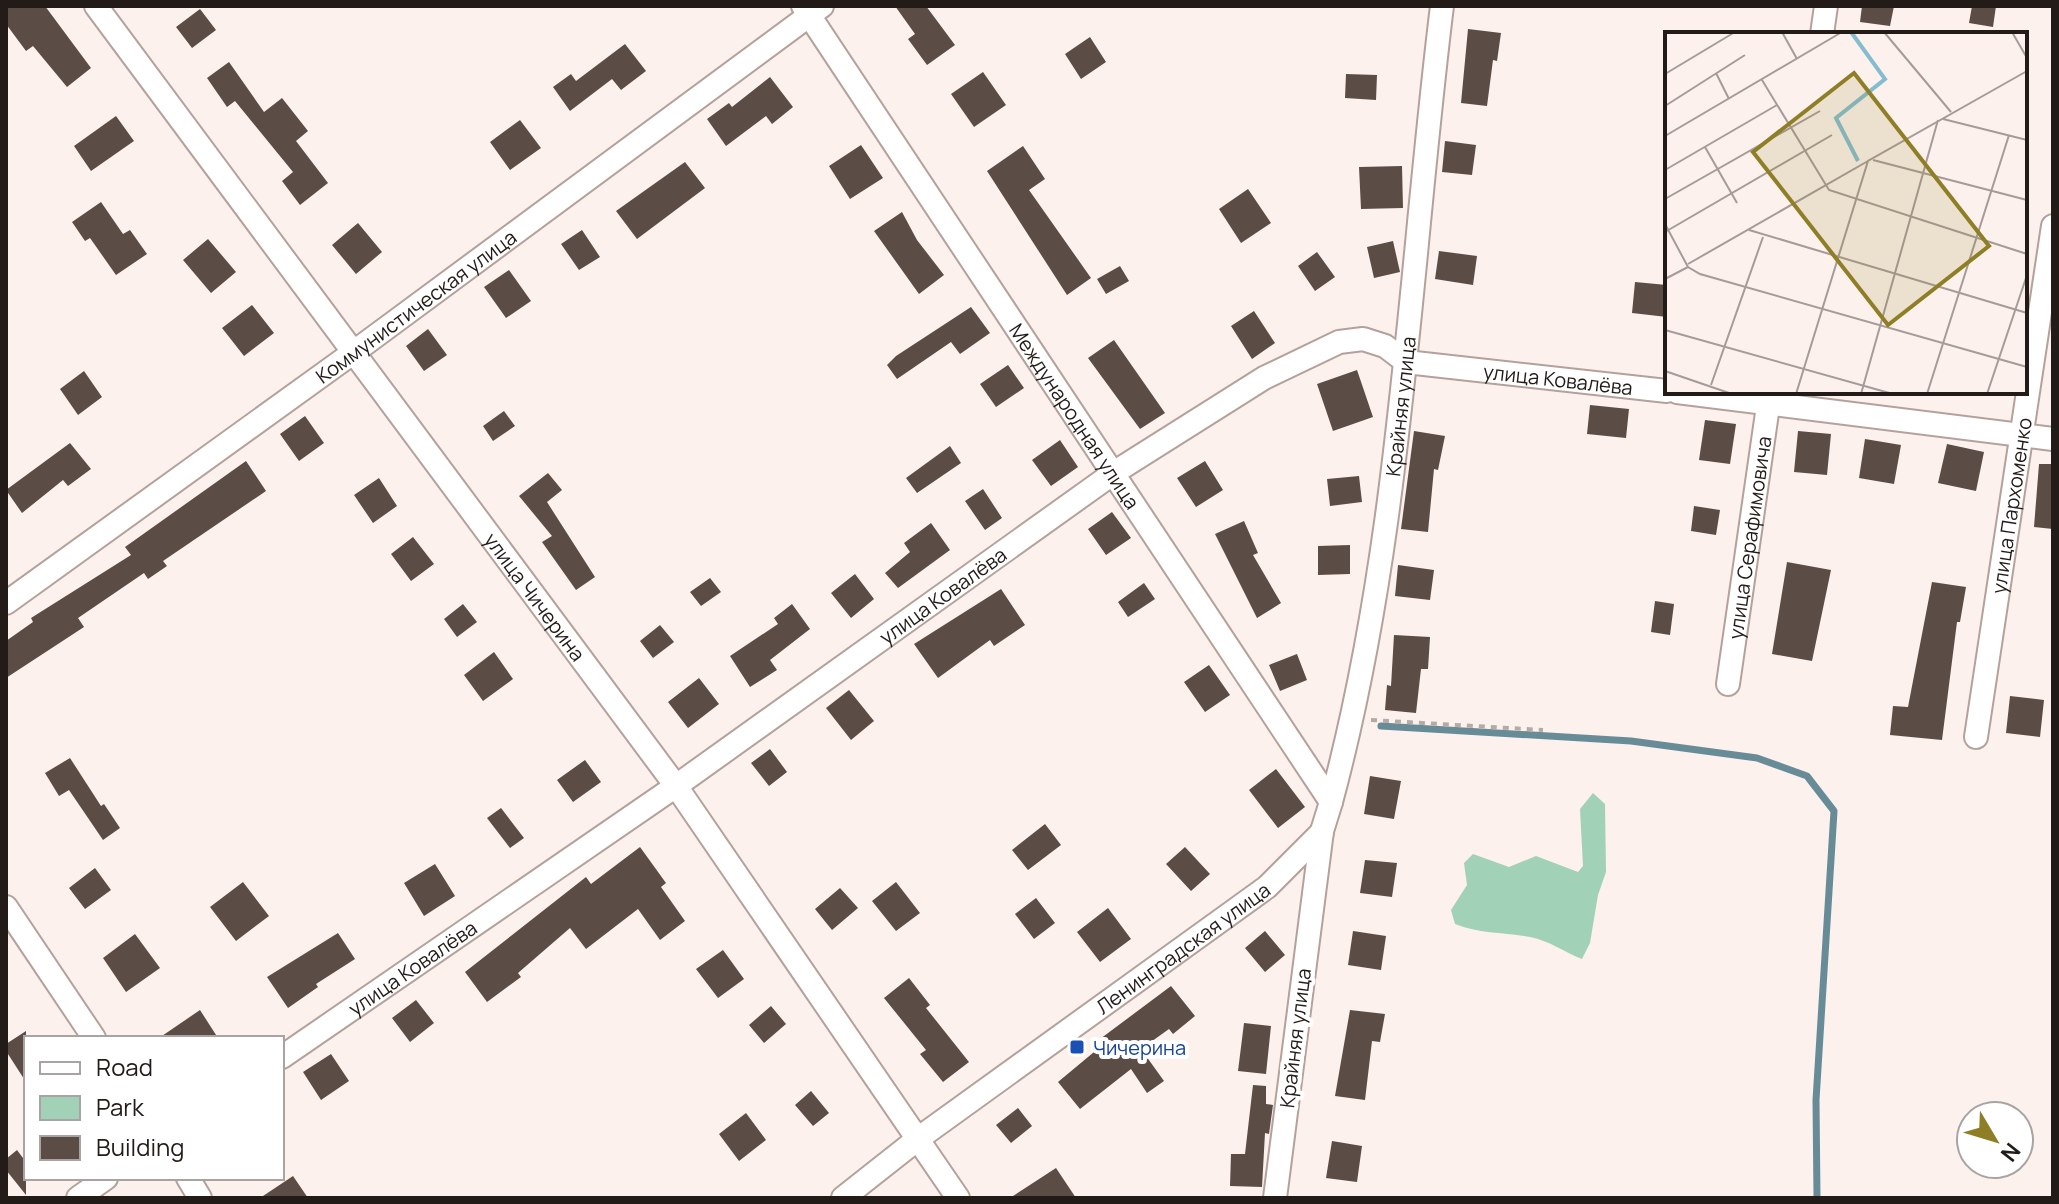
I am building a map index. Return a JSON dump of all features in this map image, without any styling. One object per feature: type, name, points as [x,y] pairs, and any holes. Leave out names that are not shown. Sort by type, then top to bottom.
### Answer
[{"type":"street","name":"улица Чичерина","points":[[96,6],[676,786],[958,1198]]},
{"type":"street","name":"Крайняя улица","points":[[1331,802],[1353,719],[1369,636],[1406,362],[1418,216],[1442,6]]},
{"type":"street","points":[[1822,32],[1826,6]]},
{"type":"street","name":"Коммунистическая улица","points":[[6,603],[354,352],[811,9]]},
{"type":"street","name":"Международная улица","points":[[811,9],[1331,802]]},
{"type":"street","name":"улица Пархоменко","points":[[2027,391],[2053,226]]},
{"type":"street","name":"улица Ковалёва","points":[[284,1056],[676,786],[1115,472],[1264,378],[1339,342],[1363,339],[1385,346],[1406,362],[1665,391]]},
{"type":"street","points":[[1714,394],[1769,397],[2053,439]]},
{"type":"street","name":"улица Пархоменко","points":[[1976,737],[2027,394]]},
{"type":"street","name":"улица Серафимовича","points":[[1728,684],[1769,397]]},
{"type":"street","points":[[1322,831],[1331,802]]},
{"type":"street","name":"Крайняя улица","points":[[1275,1198],[1322,831]]},
{"type":"street","name":"Ленинградская улица","points":[[843,1198],[919,1138],[1267,887],[1322,831]]},
{"type":"street","points":[[6,907],[93,1036]]},
{"type":"street","points":[[78,1198],[103,1180]]},
{"type":"street","points":[[189,1180],[200,1198]]},
{"type":"path","points":[[1353,719],[1543,730]]},
{"type":"green space","points":[[1593,793],[1605,804],[1606,872],[1598,895],[1590,943],[1582,959],[1537,939],[1473,930],[1455,924],[1451,910],[1467,885],[1464,863],[1473,854],[1509,867],[1536,856],[1578,872],[1583,866],[1580,809]]},
{"type":"building","points":[[6,6],[45,6],[91,68],[67,87],[33,46],[26,51],[6,24]]},
{"type":"building","points":[[895,6],[926,6],[955,45],[927,65],[908,39],[915,34]]},
{"type":"building","points":[[1862,6],[1894,6],[1890,26],[1860,22]]},
{"type":"building","points":[[1972,6],[1996,6],[1993,27],[1969,23]]},
{"type":"building","points":[[200,9],[216,30],[192,48],[176,27]]},
{"type":"building","points":[[1468,29],[1501,33],[1497,61],[1493,60],[1487,106],[1461,103]]},
{"type":"building","points":[[1090,37],[1106,62],[1081,79],[1065,54]]},
{"type":"building","points":[[625,44],[646,71],[621,90],[612,79],[570,111],[553,87],[571,74],[576,81]]},
{"type":"building","points":[[229,62],[264,112],[282,98],[308,131],[296,141],[328,183],[300,205],[282,181],[293,172],[235,101],[227,107],[207,78]]},
{"type":"building","points":[[983,72],[1006,105],[974,127],[951,94]]},
{"type":"building","points":[[1346,74],[1377,75],[1376,100],[1345,98]]},
{"type":"building","points":[[770,77],[793,107],[772,124],[766,116],[726,146],[707,119],[729,103],[732,107]]},
{"type":"building","points":[[116,116],[134,141],[91,171],[74,146]]},
{"type":"building","points":[[520,120],[541,148],[510,170],[490,142]]},
{"type":"building","points":[[1445,141],[1476,145],[1472,175],[1442,172]]},
{"type":"building","points":[[861,145],[883,178],[850,199],[829,166]]},
{"type":"building","points":[[1023,146],[1045,179],[1029,190],[1091,278],[1067,295],[987,171]]},
{"type":"building","points":[[685,162],[705,188],[637,239],[616,211]]},
{"type":"building","points":[[1402,166],[1403,208],[1361,209],[1359,167]]},
{"type":"building","points":[[1248,189],[1271,223],[1241,243],[1219,209]]},
{"type":"building","points":[[101,202],[123,234],[130,230],[147,254],[116,275],[90,238],[85,241],[72,222]]},
{"type":"building","points":[[902,212],[917,240],[944,275],[919,294],[874,231]]},
{"type":"building","points":[[358,223],[382,252],[356,274],[332,245]]},
{"type":"building","points":[[582,230],[600,257],[579,270],[561,244]]},
{"type":"building","points":[[208,239],[236,272],[211,293],[183,260]]},
{"type":"building","points":[[1393,241],[1400,272],[1374,278],[1367,247]]},
{"type":"building","points":[[1439,251],[1477,256],[1473,285],[1435,279]]},
{"type":"building","points":[[1317,252],[1335,277],[1315,291],[1298,266]]},
{"type":"building","points":[[1120,266],[1129,281],[1106,294],[1097,279]]},
{"type":"building","points":[[509,270],[531,301],[506,318],[484,287]]},
{"type":"building","points":[[1635,282],[1665,285],[1665,317],[1632,313]]},
{"type":"building","points":[[252,305],[274,333],[244,356],[222,328]]},
{"type":"building","points":[[971,307],[990,333],[960,354],[951,342],[897,379],[887,365],[896,356]]},
{"type":"building","points":[[1254,311],[1275,343],[1252,359],[1231,326]]},
{"type":"building","points":[[428,329],[447,355],[424,371],[406,346]]},
{"type":"building","points":[[1114,340],[1165,413],[1140,429],[1088,358]]},
{"type":"building","points":[[1008,365],[1024,388],[996,407],[980,384]]},
{"type":"building","points":[[1357,370],[1373,417],[1333,431],[1317,384]]},
{"type":"building","points":[[84,371],[102,397],[78,415],[60,389]]},
{"type":"building","points":[[1590,405],[1629,409],[1626,438],[1587,434]]},
{"type":"building","points":[[504,411],[515,426],[493,441],[483,426]]},
{"type":"building","points":[[305,416],[324,443],[299,461],[280,434]]},
{"type":"building","points":[[1705,420],[1736,424],[1730,464],[1699,460]]},
{"type":"building","points":[[1414,431],[1445,436],[1438,470],[1434,469],[1428,532],[1401,529]]},
{"type":"building","points":[[1798,431],[1831,434],[1827,475],[1794,472]]},
{"type":"building","points":[[1865,439],[1901,445],[1894,484],[1859,478]]},
{"type":"building","points":[[1060,440],[1078,467],[1051,486],[1032,460]]},
{"type":"building","points":[[70,443],[91,469],[68,486],[63,480],[22,513],[6,490]]},
{"type":"building","points":[[1947,444],[1984,452],[1976,491],[1938,483]]},
{"type":"building","points":[[950,446],[961,463],[917,493],[906,478]]},
{"type":"building","points":[[246,461],[266,491],[163,561],[167,566],[148,579],[144,573],[78,618],[84,627],[6,678],[6,641],[33,622],[31,618],[131,555],[125,547]]},
{"type":"building","points":[[1205,461],[1223,490],[1196,507],[1177,478]]},
{"type":"building","points":[[2039,464],[2053,464],[2053,529],[2034,527]]},
{"type":"building","points":[[548,473],[562,490],[547,502],[595,577],[576,590],[542,542],[552,536],[519,496]]},
{"type":"building","points":[[1359,476],[1362,502],[1330,506],[1327,479]]},
{"type":"building","points":[[379,478],[397,506],[373,523],[354,495]]},
{"type":"building","points":[[983,489],[1002,518],[985,530],[965,501]]},
{"type":"building","points":[[1694,506],[1720,510],[1716,535],[1691,531]]},
{"type":"building","points":[[1112,512],[1131,538],[1106,555],[1088,529]]},
{"type":"building","points":[[1244,521],[1258,553],[1253,555],[1281,603],[1257,618],[1215,534]]},
{"type":"building","points":[[931,523],[950,550],[898,588],[885,573],[910,552],[904,543]]},
{"type":"building","points":[[413,537],[434,564],[411,581],[391,554]]},
{"type":"building","points":[[1350,545],[1350,574],[1318,575],[1318,546]]},
{"type":"building","points":[[1787,562],[1831,570],[1812,661],[1772,654]]},
{"type":"building","points":[[1398,565],[1434,570],[1430,600],[1395,596]]},
{"type":"building","points":[[855,574],[874,599],[851,618],[831,593]]},
{"type":"building","points":[[710,578],[721,592],[701,606],[690,592]]},
{"type":"building","points":[[1932,582],[1966,587],[1960,622],[1957,622],[1942,740],[1890,735],[1893,706],[1908,707]]},
{"type":"building","points":[[1144,583],[1155,599],[1128,617],[1118,602]]},
{"type":"building","points":[[1001,589],[1025,625],[994,646],[990,640],[938,678],[914,644]]},
{"type":"building","points":[[1655,601],[1674,604],[1670,635],[1651,632]]},
{"type":"building","points":[[463,604],[477,622],[457,637],[444,619]]},
{"type":"building","points":[[792,604],[810,629],[770,660],[777,670],[750,687],[730,656],[778,624],[774,618]]},
{"type":"building","points":[[660,625],[674,642],[653,658],[640,641]]},
{"type":"building","points":[[1394,635],[1430,637],[1428,669],[1421,669],[1416,713],[1385,710],[1387,685],[1391,686]]},
{"type":"building","points":[[494,652],[513,679],[483,701],[464,675]]},
{"type":"building","points":[[1297,654],[1307,680],[1280,691],[1269,665]]},
{"type":"building","points":[[1209,665],[1230,695],[1205,712],[1184,682]]},
{"type":"building","points":[[699,678],[719,704],[688,728],[668,702]]},
{"type":"building","points":[[849,690],[874,721],[851,740],[826,708]]},
{"type":"building","points":[[2010,696],[2044,700],[2040,737],[2006,733]]},
{"type":"building","points":[[770,749],[787,772],[769,786],[751,763]]},
{"type":"building","points":[[70,758],[101,806],[104,804],[120,828],[103,840],[69,790],[59,796],[45,773]]},
{"type":"building","points":[[585,760],[601,782],[573,802],[557,780]]},
{"type":"building","points":[[1276,769],[1305,807],[1278,828],[1249,790]]},
{"type":"building","points":[[1370,776],[1401,781],[1394,819],[1364,814]]},
{"type":"building","points":[[501,808],[524,838],[510,848],[487,818]]},
{"type":"building","points":[[1045,824],[1061,845],[1028,870],[1012,850]]},
{"type":"building","points":[[640,847],[666,883],[661,887],[685,921],[660,940],[638,909],[586,949],[570,928],[518,973],[521,977],[487,1002],[465,972],[586,877],[591,884]]},
{"type":"building","points":[[1185,847],[1210,874],[1191,891],[1166,864]]},
{"type":"building","points":[[1365,860],[1397,863],[1392,897],[1360,893]]},
{"type":"building","points":[[435,864],[455,896],[424,916],[404,883]]},
{"type":"building","points":[[95,868],[111,890],[85,909],[69,888]]},
{"type":"building","points":[[243,882],[269,916],[236,941],[210,907]]},
{"type":"building","points":[[896,882],[920,913],[896,931],[872,901]]},
{"type":"building","points":[[840,888],[858,908],[832,930],[815,909]]},
{"type":"building","points":[[1036,898],[1055,923],[1034,939],[1015,914]]},
{"type":"building","points":[[1108,908],[1131,939],[1100,962],[1077,932]]},
{"type":"building","points":[[1265,931],[1285,955],[1265,972],[1245,948]]},
{"type":"building","points":[[1353,931],[1386,936],[1381,970],[1348,965]]},
{"type":"building","points":[[338,933],[355,959],[316,984],[318,987],[288,1008],[267,977]]},
{"type":"building","points":[[135,934],[160,968],[126,992],[103,958]]},
{"type":"building","points":[[723,950],[744,979],[718,998],[696,969]]},
{"type":"building","points":[[909,978],[930,1005],[926,1008],[969,1062],[943,1082],[920,1054],[926,1050],[884,998]]},
{"type":"building","points":[[1171,986],[1195,1016],[1173,1034],[1169,1029],[1141,1049],[1164,1081],[1147,1093],[1131,1069],[1080,1109],[1058,1082],[1100,1047],[1096,1042]]},
{"type":"building","points":[[416,1000],[434,1023],[410,1042],[392,1018]]},
{"type":"building","points":[[771,1006],[786,1024],[764,1043],[749,1025]]},
{"type":"building","points":[[200,1010],[217,1036],[162,1036]]},
{"type":"building","points":[[1350,1010],[1385,1014],[1380,1042],[1372,1041],[1365,1100],[1335,1096]]},
{"type":"building","points":[[1244,1023],[1271,1026],[1266,1074],[1238,1071]]},
{"type":"building","points":[[26,1031],[24,1079],[6,1051],[6,1044]]},
{"type":"building","points":[[331,1054],[349,1081],[321,1100],[303,1072]]},
{"type":"building","points":[[1253,1085],[1266,1086],[1266,1104],[1273,1105],[1269,1134],[1265,1133],[1262,1187],[1230,1186],[1231,1154],[1245,1154]]},
{"type":"building","points":[[811,1091],[829,1113],[813,1126],[795,1105]]},
{"type":"building","points":[[1018,1108],[1032,1126],[1011,1143],[996,1125]]},
{"type":"building","points":[[746,1113],[766,1140],[739,1161],[719,1134]]},
{"type":"building","points":[[1332,1141],[1362,1146],[1357,1182],[1326,1178]]},
{"type":"building","points":[[17,1150],[24,1159],[26,1195],[6,1170],[6,1159]]},
{"type":"building","points":[[1056,1168],[1076,1198],[1010,1198]]},
{"type":"building","points":[[293,1176],[308,1198],[260,1198]]},
{"type":"waterway","points":[[1381,726],[1631,741],[1757,758],[1807,776],[1834,811],[1816,1100],[1817,1198]]},
{"type":"place","name":"Чичерина","points":[[1077,1047]]}]
